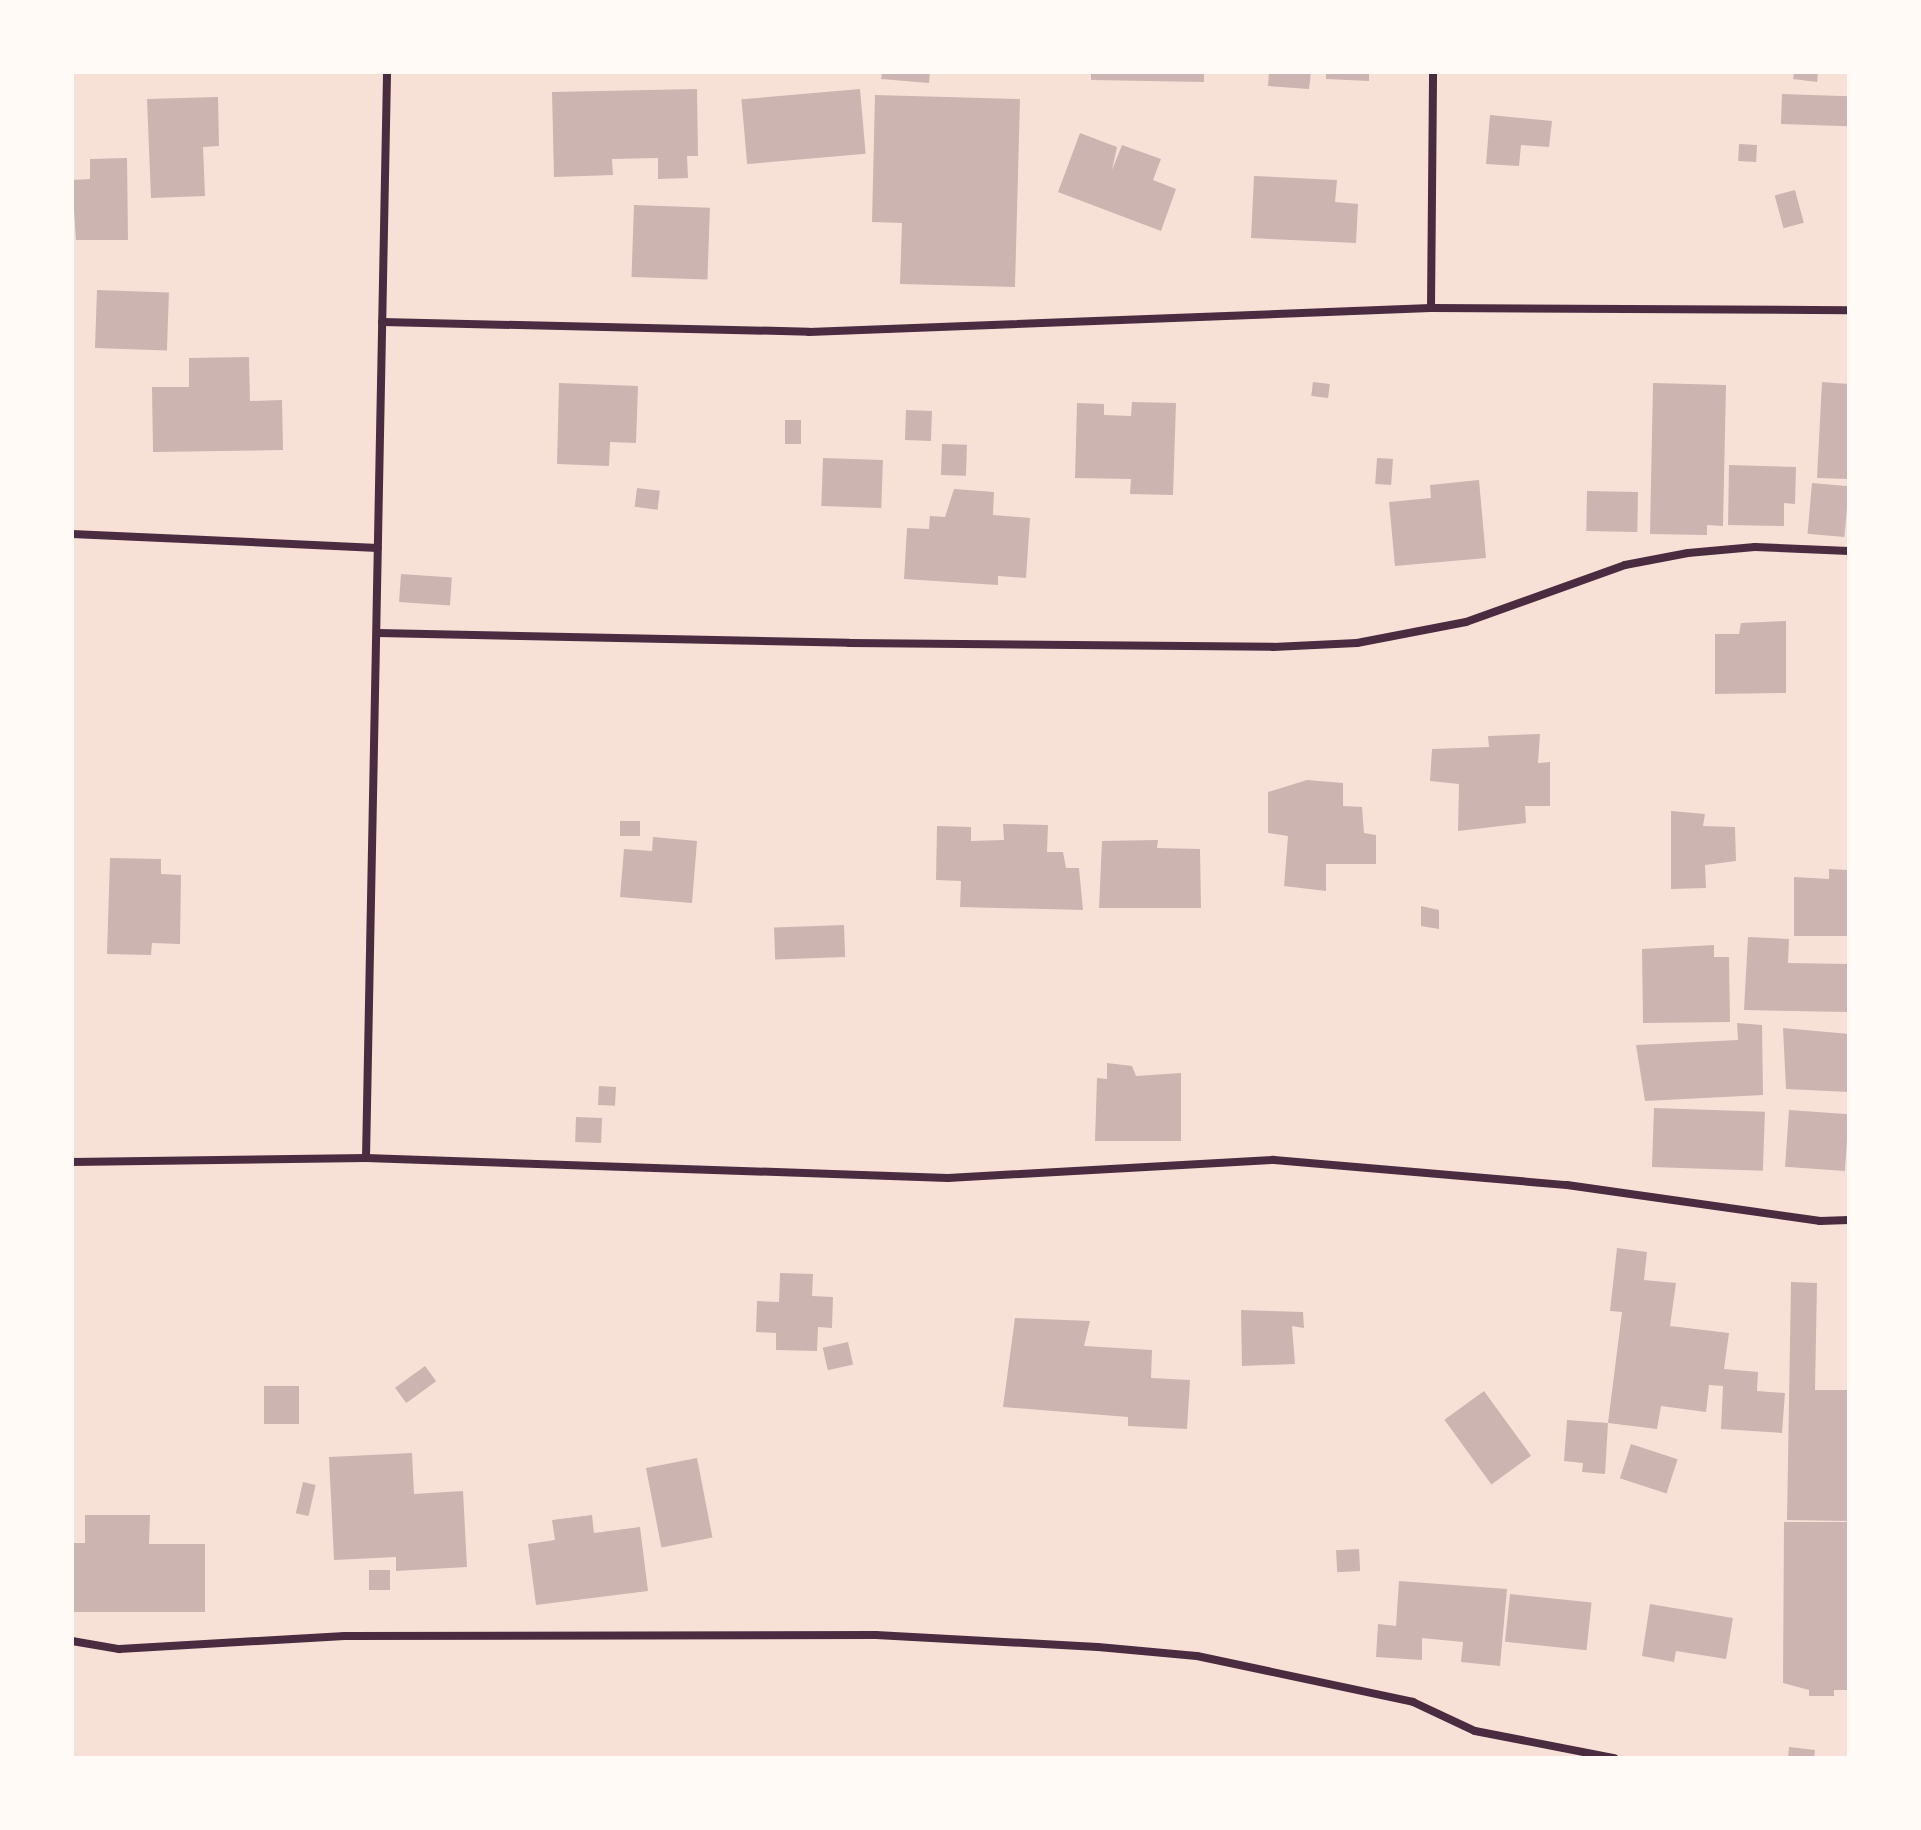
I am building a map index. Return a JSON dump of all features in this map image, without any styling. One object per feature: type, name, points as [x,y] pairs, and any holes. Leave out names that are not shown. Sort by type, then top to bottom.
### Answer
[{"type":"street","points":[[366,1158],[387,72]]},
{"type":"street","points":[[1431,308],[1433,72]]},
{"type":"street","points":[[382,322],[809,332],[1431,308],[1849,310]]},
{"type":"street","points":[[72,534],[378,548]]},
{"type":"street","points":[[378,633],[880,644],[1343,643],[1466,622],[1625,565],[1688,553],[1755,547],[1849,551]]},
{"type":"street","points":[[72,1162],[366,1158],[948,1178],[1274,1160],[1567,1185],[1820,1221],[1849,1220]]},
{"type":"street","points":[[72,1641],[119,1649],[345,1636],[876,1635],[1098,1647],[1197,1656],[1413,1702],[1475,1731],[1614,1758]]},
{"type":"building","points":[[882,72],[930,72],[929,83],[881,79]]},
{"type":"building","points":[[1091,72],[1204,72],[1204,82],[1091,80]]},
{"type":"building","points":[[1269,72],[1311,72],[1309,89],[1268,86]]},
{"type":"building","points":[[1326,72],[1369,72],[1369,81],[1326,79]]},
{"type":"building","points":[[1794,72],[1818,72],[1817,82],[1793,79]]},
{"type":"building","points":[[697,89],[698,156],[687,156],[688,178],[658,179],[658,158],[612,159],[613,175],[554,177],[552,92]]},
{"type":"building","points":[[860,89],[866,154],[747,164],[741,99]]},
{"type":"building","points":[[1782,94],[1849,96],[1848,126],[1781,124]]},
{"type":"building","points":[[875,95],[1020,99],[1015,287],[900,284],[902,223],[872,222]]},
{"type":"building","points":[[218,97],[219,146],[203,147],[205,196],[151,198],[147,99]]},
{"type":"building","points":[[1490,115],[1552,121],[1549,147],[1521,145],[1519,166],[1486,164]]},
{"type":"building","points":[[1080,133],[1117,147],[1112,170],[1122,145],[1161,159],[1153,180],[1176,189],[1161,231],[1058,192]]},
{"type":"building","points":[[1739,144],[1757,145],[1756,162],[1738,161]]},
{"type":"building","points":[[127,158],[128,240],[76,240],[72,180],[90,179],[90,159]]},
{"type":"building","points":[[1254,176],[1337,180],[1335,202],[1358,204],[1356,243],[1251,238]]},
{"type":"building","points":[[1795,190],[1804,223],[1784,228],[1775,195]]},
{"type":"building","points":[[634,205],[710,208],[707,280],[631,277]]},
{"type":"building","points":[[97,290],[169,293],[167,350],[95,348]]},
{"type":"building","points":[[249,357],[250,401],[282,400],[283,450],[153,452],[152,387],[189,387],[189,358]]},
{"type":"building","points":[[1313,382],[1330,384],[1328,398],[1311,396]]},
{"type":"building","points":[[1822,382],[1849,384],[1849,479],[1817,478]]},
{"type":"building","points":[[559,383],[638,386],[636,443],[610,442],[609,466],[557,464]]},
{"type":"building","points":[[1653,383],[1726,385],[1723,526],[1707,525],[1707,535],[1650,534]]},
{"type":"building","points":[[1132,402],[1176,403],[1173,495],[1130,494],[1131,479],[1075,478],[1077,403],[1104,404],[1104,415],[1131,416]]},
{"type":"building","points":[[906,410],[932,411],[931,441],[905,440]]},
{"type":"building","points":[[785,420],[801,420],[801,444],[785,444]]},
{"type":"building","points":[[942,444],[967,445],[966,476],[941,475]]},
{"type":"building","points":[[823,458],[883,460],[881,508],[821,506]]},
{"type":"building","points":[[1377,458],[1393,459],[1391,485],[1375,484]]},
{"type":"building","points":[[1729,465],[1796,467],[1795,504],[1784,503],[1784,526],[1728,525]]},
{"type":"building","points":[[1479,480],[1486,558],[1395,566],[1389,502],[1431,498],[1430,485]]},
{"type":"building","points":[[1812,483],[1849,486],[1844,537],[1808,534]]},
{"type":"building","points":[[637,488],[660,491],[658,510],[635,507]]},
{"type":"building","points":[[954,489],[994,492],[993,515],[1030,518],[1026,578],[998,576],[998,585],[904,579],[907,528],[929,529],[930,516],[945,517]]},
{"type":"building","points":[[1587,491],[1638,492],[1637,532],[1586,531]]},
{"type":"building","points":[[401,574],[452,578],[450,605],[399,602]]},
{"type":"building","points":[[1786,621],[1786,693],[1715,694],[1715,634],[1739,634],[1741,623]]},
{"type":"building","points":[[1540,734],[1538,763],[1550,762],[1550,806],[1525,806],[1526,823],[1458,831],[1459,784],[1430,781],[1432,749],[1489,747],[1488,736]]},
{"type":"building","points":[[1307,780],[1343,783],[1343,806],[1362,807],[1364,833],[1376,835],[1376,864],[1326,864],[1326,891],[1284,886],[1288,836],[1268,833],[1268,792]]},
{"type":"building","points":[[1671,811],[1705,814],[1703,826],[1735,827],[1736,861],[1705,865],[1706,888],[1671,889]]},
{"type":"building","points":[[620,821],[640,821],[640,836],[620,836]]},
{"type":"building","points":[[1003,824],[1048,825],[1047,852],[1063,852],[1066,868],[1079,868],[1083,910],[960,907],[961,881],[936,880],[937,826],[971,827],[971,841],[1004,840]]},
{"type":"building","points":[[653,837],[697,841],[692,903],[620,897],[624,849],[652,851]]},
{"type":"building","points":[[1158,840],[1157,848],[1200,849],[1201,908],[1099,908],[1102,841]]},
{"type":"building","points":[[110,858],[161,859],[161,874],[181,875],[180,944],[152,943],[151,955],[107,954]]},
{"type":"building","points":[[1829,869],[1849,870],[1849,936],[1794,936],[1794,877],[1829,879]]},
{"type":"building","points":[[1421,906],[1439,910],[1439,929],[1421,926]]},
{"type":"building","points":[[844,925],[845,957],[775,959],[774,927]]},
{"type":"building","points":[[1748,937],[1789,939],[1788,963],[1849,964],[1849,1012],[1744,1010]]},
{"type":"building","points":[[1714,945],[1714,957],[1729,957],[1730,1022],[1643,1023],[1642,949]]},
{"type":"building","points":[[1737,1023],[1762,1025],[1763,1095],[1645,1101],[1636,1045],[1738,1040]]},
{"type":"building","points":[[1783,1028],[1849,1034],[1849,1092],[1786,1089]]},
{"type":"building","points":[[1107,1063],[1132,1066],[1136,1076],[1181,1073],[1181,1141],[1095,1141],[1097,1078],[1107,1079]]},
{"type":"building","points":[[599,1086],[616,1087],[615,1106],[598,1105]]},
{"type":"building","points":[[1654,1108],[1765,1112],[1763,1171],[1652,1167]]},
{"type":"building","points":[[1789,1110],[1849,1114],[1845,1171],[1785,1167]]},
{"type":"building","points":[[576,1117],[602,1118],[601,1143],[575,1142]]},
{"type":"building","points":[[1617,1248],[1647,1252],[1644,1280],[1676,1283],[1670,1326],[1729,1333],[1724,1369],[1758,1372],[1757,1391],[1785,1393],[1782,1433],[1721,1429],[1723,1386],[1709,1385],[1706,1412],[1661,1406],[1657,1429],[1608,1423],[1622,1312],[1610,1311]]},
{"type":"building","points":[[780,1273],[813,1274],[812,1296],[833,1297],[832,1328],[818,1327],[817,1351],[776,1350],[776,1333],[756,1332],[757,1301],[779,1302]]},
{"type":"building","points":[[1791,1282],[1817,1283],[1815,1390],[1849,1390],[1849,1521],[1787,1520]]},
{"type":"building","points":[[1241,1310],[1303,1312],[1304,1328],[1292,1326],[1295,1364],[1242,1366]]},
{"type":"building","points":[[1015,1318],[1090,1321],[1084,1346],[1152,1350],[1151,1378],[1190,1380],[1187,1429],[1128,1426],[1128,1417],[1003,1407]]},
{"type":"building","points":[[848,1342],[853,1364],[828,1370],[823,1348]]},
{"type":"building","points":[[425,1366],[436,1381],[406,1403],[395,1388]]},
{"type":"building","points":[[264,1386],[299,1386],[299,1424],[264,1424]]},
{"type":"building","points":[[1484,1391],[1531,1456],[1491,1485],[1444,1420]]},
{"type":"building","points":[[1567,1420],[1608,1423],[1605,1474],[1582,1472],[1583,1463],[1564,1461]]},
{"type":"building","points":[[1631,1444],[1678,1459],[1666,1493],[1620,1478]]},
{"type":"building","points":[[412,1453],[414,1494],[463,1491],[467,1567],[396,1571],[396,1557],[334,1560],[329,1457]]},
{"type":"building","points":[[697,1458],[712,1538],[661,1547],[646,1468]]},
{"type":"building","points":[[303,1482],[316,1485],[308,1516],[296,1513]]},
{"type":"building","points":[[85,1515],[150,1515],[149,1544],[205,1544],[205,1612],[72,1612],[72,1543],[85,1543]]},
{"type":"building","points":[[592,1515],[594,1533],[640,1527],[648,1591],[536,1605],[528,1544],[555,1540],[552,1520]]},
{"type":"building","points":[[1784,1522],[1849,1522],[1849,1690],[1834,1690],[1834,1696],[1809,1696],[1809,1690],[1783,1683]]},
{"type":"building","points":[[1359,1549],[1360,1571],[1337,1572],[1336,1550]]},
{"type":"building","points":[[369,1570],[390,1570],[390,1590],[369,1590]]},
{"type":"building","points":[[1399,1581],[1507,1589],[1500,1666],[1461,1662],[1463,1642],[1422,1638],[1422,1660],[1376,1657],[1378,1624],[1396,1626]]},
{"type":"building","points":[[1510,1594],[1592,1603],[1587,1650],[1505,1642]]},
{"type":"building","points":[[1650,1604],[1733,1618],[1726,1659],[1676,1651],[1674,1662],[1642,1656]]},
{"type":"building","points":[[1789,1747],[1815,1750],[1814,1758],[1788,1758]]}]
